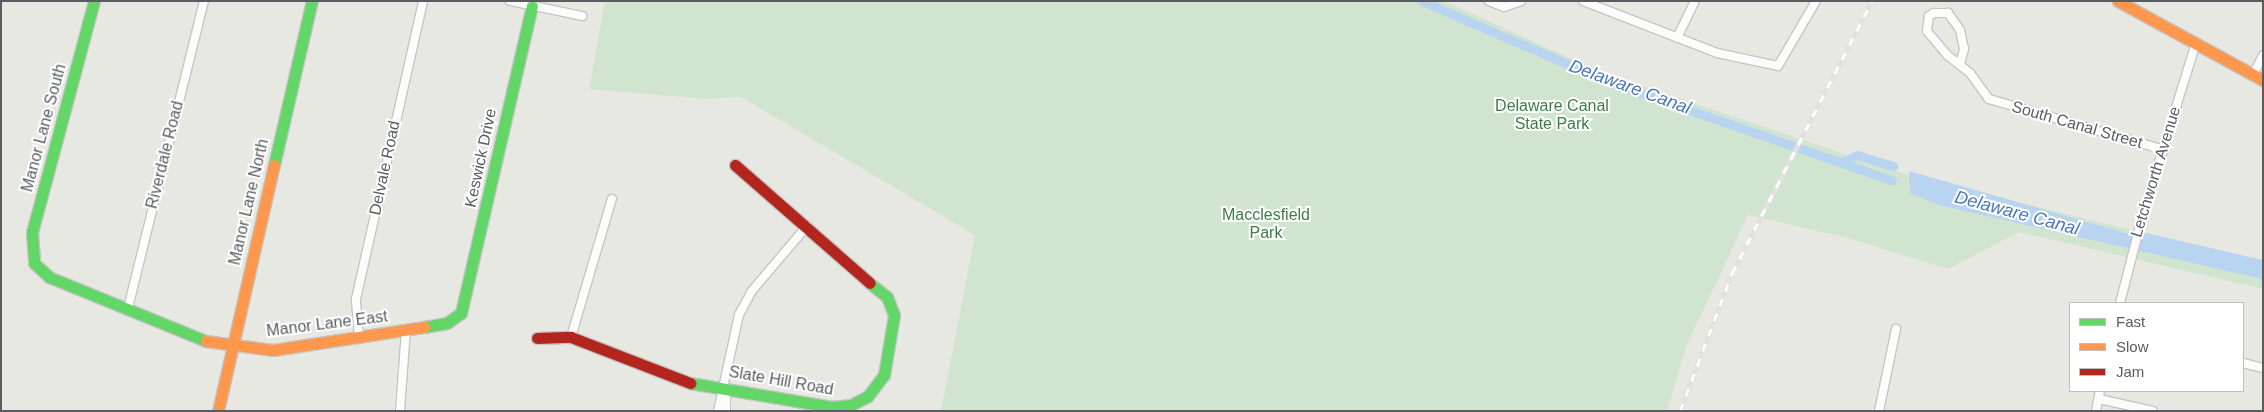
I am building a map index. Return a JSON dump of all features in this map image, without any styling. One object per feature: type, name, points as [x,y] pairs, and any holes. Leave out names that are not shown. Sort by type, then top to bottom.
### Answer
[{"type":"street","name":"Manor Lane South","points":[[34,263],[32,232],[94,1]]},
{"type":"street","name":"Riverdale Road","points":[[128,308],[204,1]]},
{"type":"street","name":"Manor Lane North","points":[[218,411],[312,1]]},
{"type":"street","name":"Delvale Road","points":[[359,336],[356,299],[423,1]]},
{"type":"street","points":[[510,1],[582,16]]},
{"type":"street","points":[[1489,1],[1504,7],[1521,1]]},
{"type":"street","points":[[1583,1],[1677,38],[1744,61],[1778,66],[1816,1]]},
{"type":"street","points":[[1677,38],[1695,1]]},
{"type":"street","points":[[2118,1],[2258,77],[2263,55]]},
{"type":"street","name":"Keswick Drive","points":[[460,315],[532,6]]},
{"type":"street","points":[[1934,13],[1948,13],[1960,30],[1964,49],[1960,64],[1926,31],[1929,16],[1934,13]]},
{"type":"street","name":"Letchworth Avenue","points":[[2120,302],[2137,232],[2165,150],[2196,42]]},
{"type":"street","name":"South Canal Street","points":[[1960,64],[1989,99],[2165,150]]},
{"type":"street","name":"Slate Hill Road","points":[[537,338],[571,337],[666,377],[726,388],[842,407],[868,396],[884,375],[895,327],[890,304],[880,288],[735,165]]},
{"type":"street","points":[[571,337],[612,199]]},
{"type":"street","points":[[726,411],[726,388],[736,328],[745,304],[807,226]]},
{"type":"street","name":"Manor Lane East","points":[[34,263],[49,277],[212,343],[273,350],[447,323],[460,315]]},
{"type":"street","points":[[1879,411],[1896,329]]},
{"type":"street","points":[[400,411],[406,330]]},
{"type":"street","points":[[2244,363],[2263,368]]},
{"type":"street","points":[[718,411],[726,388]]},
{"type":"street","points":[[2096,411],[2100,395],[2153,411]]},
{"type":"green space","name":"Macclesfield Park","points":[[605,1],[1444,1],[1601,72],[1905,174],[2263,263],[2263,289],[2019,232],[1948,269],[1848,238],[1748,215],[1686,347],[1667,411],[941,411],[975,235],[741,97],[705,99],[589,89]]},
{"type":"water","points":[[1909,171],[2129,234],[2146,233],[2263,260],[2263,279],[1939,205],[1910,193]]},
{"type":"waterway","name":"Delaware Canal","points":[[1422,1],[1614,84],[1892,180]]},
{"type":"waterway","name":"Delaware Canal","points":[[1844,161],[1857,155],[1893,166]]},
{"type":"railway","points":[[1680,411],[1732,273],[1872,1]]},
{"type":"traffic: fast","points":[[94,1],[32,232],[34,263],[49,277],[206,341]]},
{"type":"traffic: fast","points":[[274,165],[312,1]]},
{"type":"traffic: fast","points":[[424,327],[447,323],[461,313],[532,6]]},
{"type":"traffic: fast","points":[[690,383],[832,407],[851,405],[868,396],[884,375],[894,315],[887,297],[870,283]]},
{"type":"traffic: slow","points":[[2118,1],[2263,80]]},
{"type":"traffic: slow","points":[[218,411],[274,165]]},
{"type":"traffic: slow","points":[[206,341],[273,350],[424,327]]},
{"type":"traffic: jam","points":[[735,165],[870,283]]},
{"type":"traffic: jam","points":[[537,338],[571,337],[690,383]]},
{"type":"park label","name":"Delaware Canal State Park","points":[[1552,115]]}]
